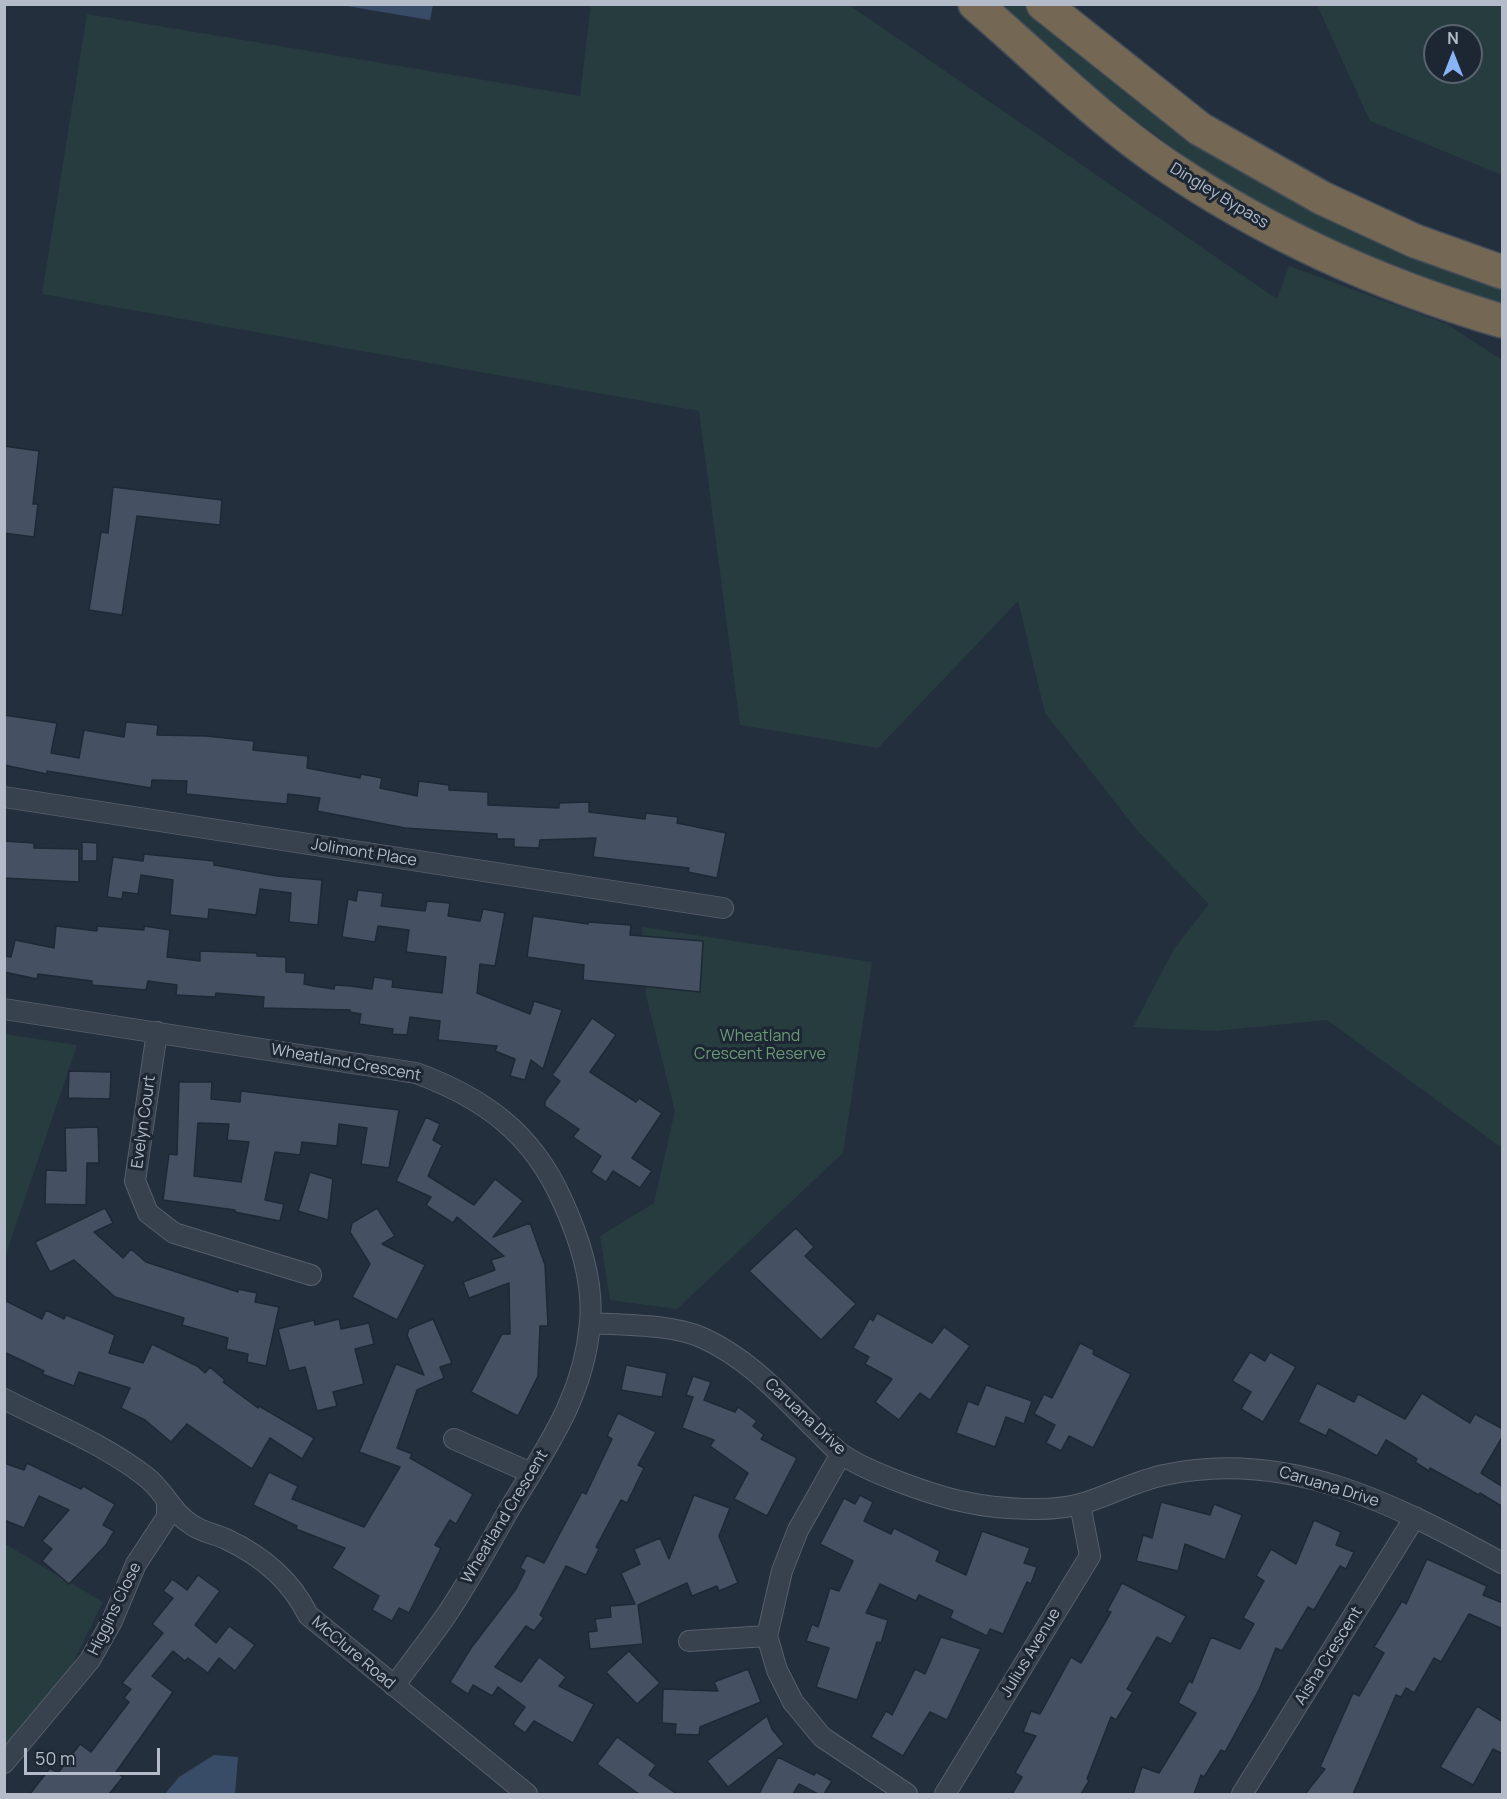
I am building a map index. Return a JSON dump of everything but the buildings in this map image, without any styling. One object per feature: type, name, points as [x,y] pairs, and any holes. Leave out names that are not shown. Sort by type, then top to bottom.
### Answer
[{"type":"highway","name":"Dingley Bypass","points":[[975,4],[1164,164],[1231,207],[1332,258],[1396,286],[1503,321]]},
{"type":"highway","points":[[1043,4],[1200,129],[1322,198],[1415,241],[1503,272]]},
{"type":"street","name":"Jolimont Place","points":[[4,797],[723,908]]},
{"type":"street","name":"Wheatland Crescent","points":[[4,1009],[416,1073],[449,1086],[490,1109],[522,1138],[557,1190],[581,1251],[588,1290],[590,1323],[580,1374],[561,1425],[446,1616],[394,1686]]},
{"type":"street","name":"Evelyn Court","points":[[157,1032],[135,1181],[148,1214],[174,1233],[311,1275]]},
{"type":"street","name":"Caruana Drive","points":[[590,1323],[649,1326],[701,1337],[748,1363],[841,1454],[900,1482],[965,1502],[1028,1509],[1080,1504],[1161,1475],[1209,1467],[1269,1468],[1315,1479],[1415,1517],[1503,1563]]},
{"type":"street","name":"McClure Road","points":[[4,1399],[75,1432],[118,1456],[156,1485],[167,1503],[192,1526],[241,1546],[294,1590],[308,1615],[527,1794]]},
{"type":"street","points":[[454,1439],[531,1473]]},
{"type":"street","points":[[841,1454],[798,1530],[782,1570],[767,1636],[777,1670],[793,1702],[822,1737],[907,1794]]},
{"type":"street","name":"Higgins Close","points":[[4,1763],[90,1660],[112,1621],[136,1564],[167,1517],[167,1503]]},
{"type":"street","name":"Julius Avenue","points":[[945,1794],[1090,1556],[1080,1504]]},
{"type":"street","name":"Aisha Crescent","points":[[1242,1794],[1415,1517]]},
{"type":"street","points":[[689,1641],[767,1636]]},
{"type":"green space","points":[[591,5],[849,5],[1277,299],[1289,266],[1447,324],[1502,360],[1502,1148],[1327,1020],[1215,1031],[1133,1027],[1174,949],[1209,904],[1137,830],[1045,713],[1018,601],[878,748],[740,725],[699,411],[42,294],[87,14],[580,96]]},
{"type":"green space","points":[[997,5],[1026,5],[1146,106],[1188,137],[1262,184],[1379,241],[1502,287],[1502,306],[1340,245],[1288,220],[1248,197],[1136,120]]},
{"type":"green space","points":[[1317,5],[1502,5],[1502,175],[1370,121]]},
{"type":"green space","name":"Wheatland Crescent Reserve","points":[[642,927],[872,962],[843,1153],[677,1309],[610,1300],[600,1236],[654,1203],[675,1111],[646,995]]},
{"type":"green space","points":[[4,1034],[77,1045],[5,1257]]},
{"type":"green space","points":[[5,1544],[103,1602],[69,1671],[5,1747]]},
{"type":"water","points":[[341,5],[433,5],[430,20]]},
{"type":"water","points":[[214,1755],[238,1757],[235,1794],[165,1794],[179,1777]]}]
